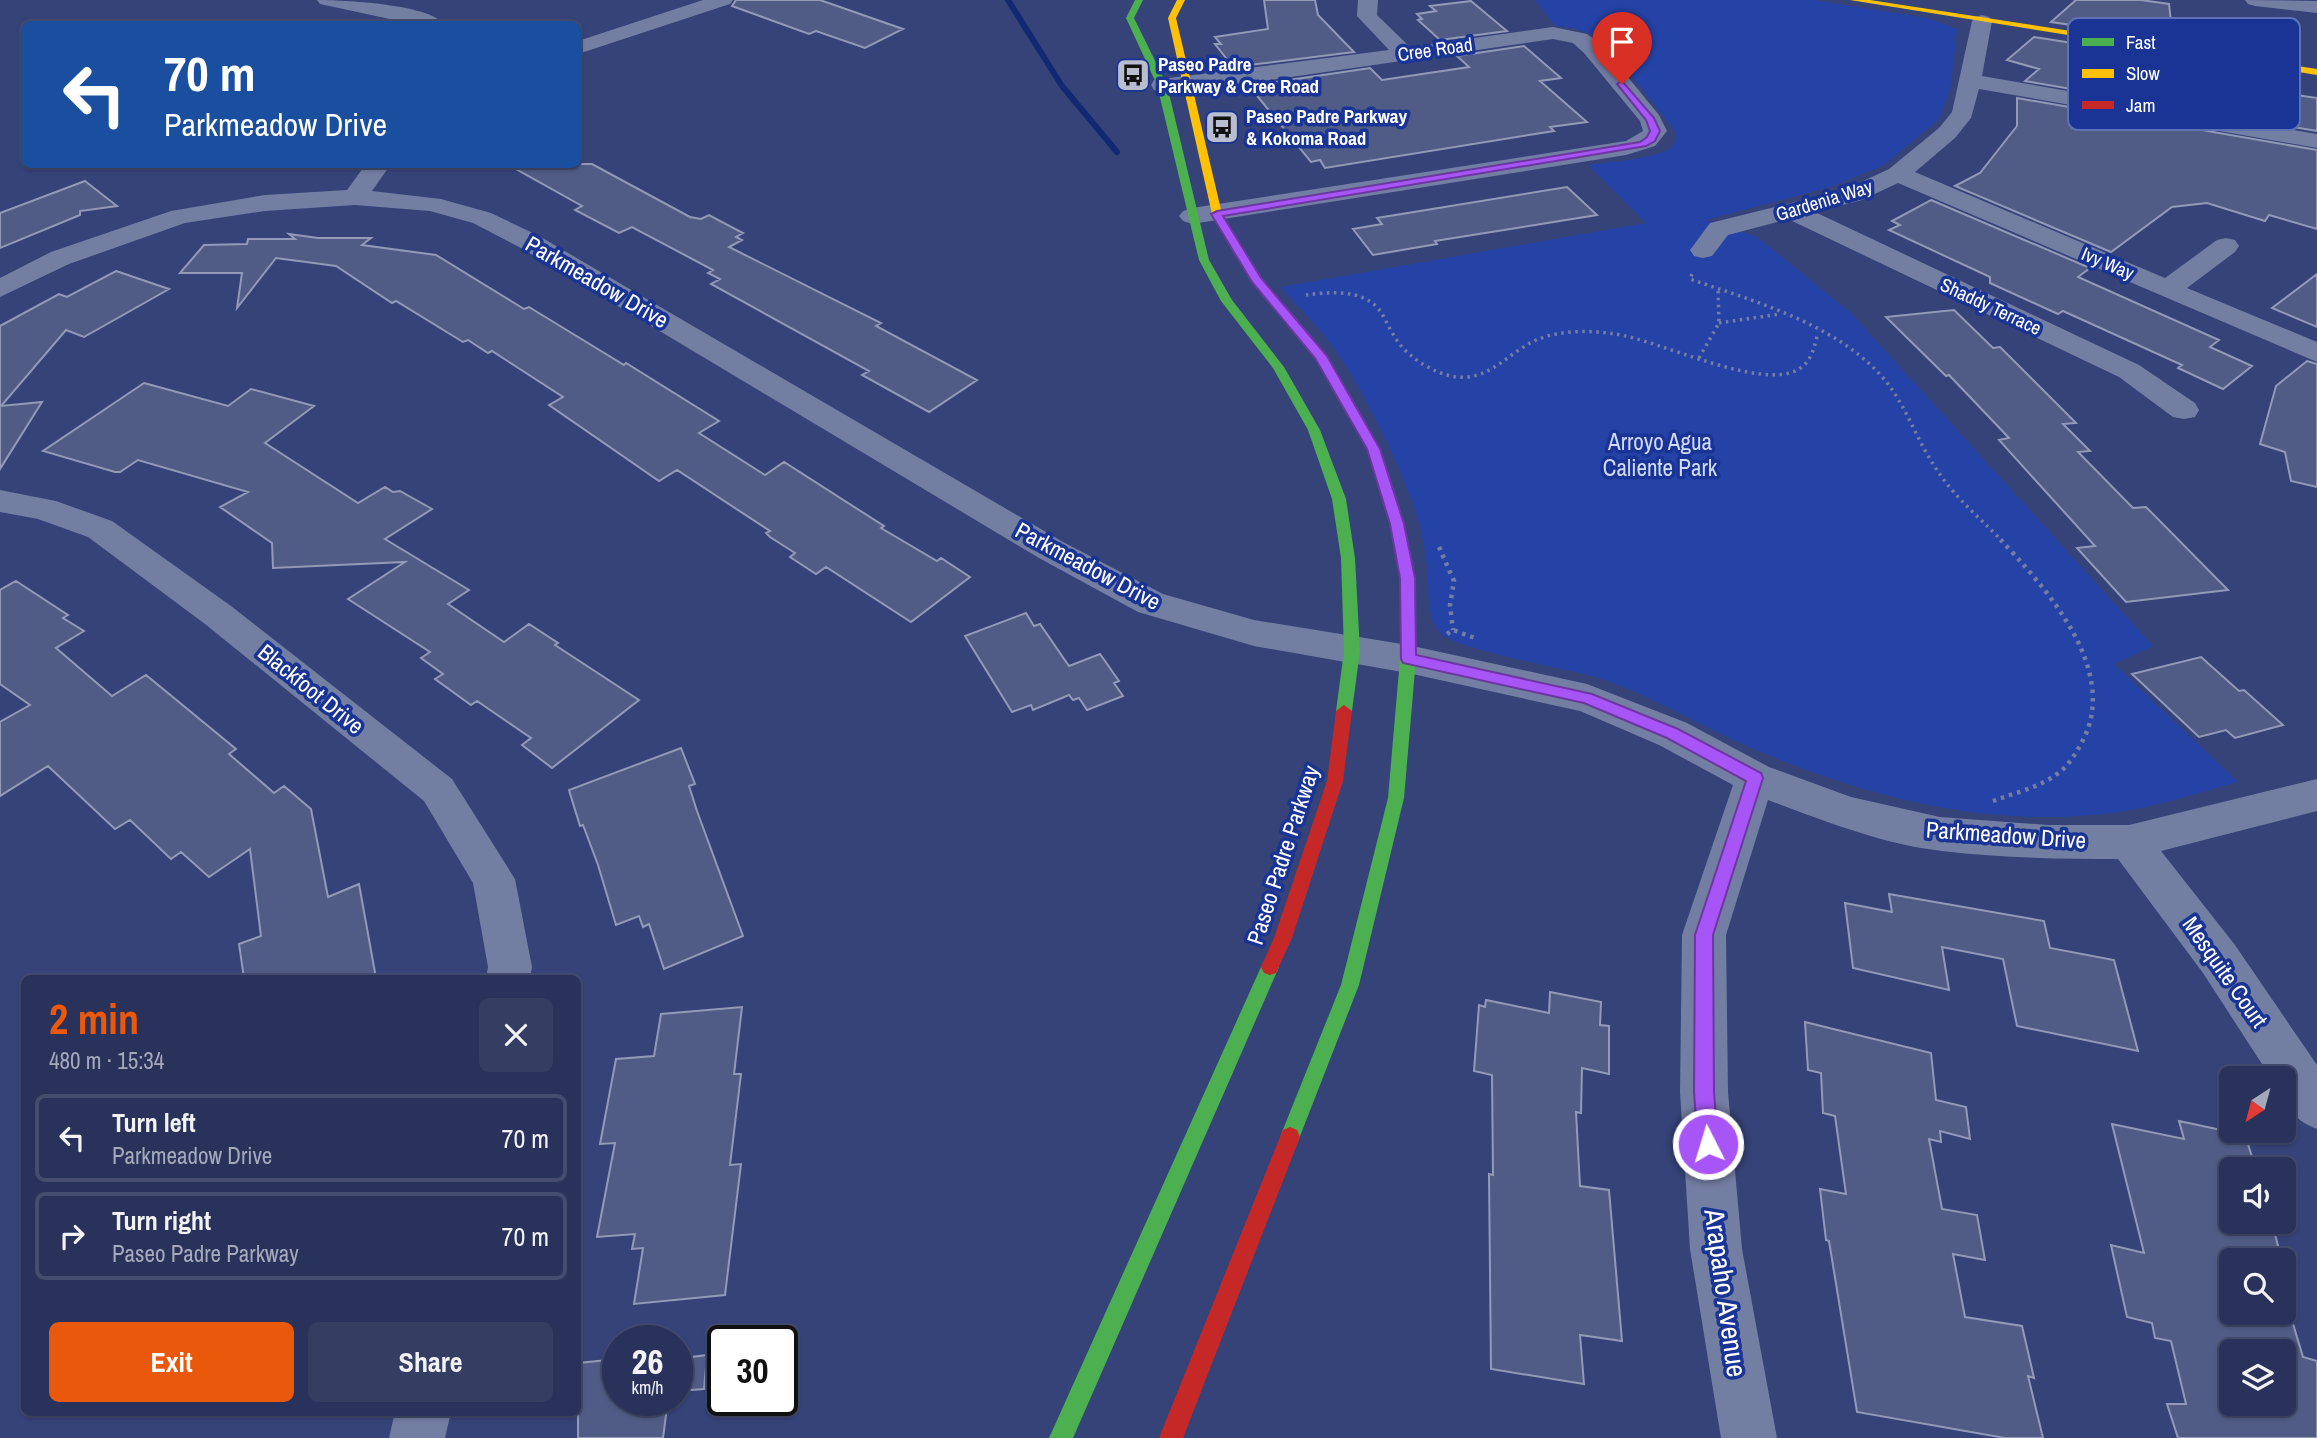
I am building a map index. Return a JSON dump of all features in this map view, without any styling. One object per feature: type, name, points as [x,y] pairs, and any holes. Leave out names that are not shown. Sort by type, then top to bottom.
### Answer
[{"type":"main road","name":"Paseo Padre Parkway","points":[[1061,1438],[1283,938],[1335,781],[1352,651],[1348,558],[1339,499],[1318,441],[1278,367],[1227,301],[1204,260],[1162,85],[1130,18],[1139,0]]},
{"type":"main road","points":[[1171,1438],[1350,985],[1396,798],[1408,659],[1407,578],[1397,524],[1374,449],[1321,356],[1256,280],[1217,214],[1172,18],[1181,0]]},
{"type":"main road","points":[[1854,0],[2068,34]]},
{"type":"street","points":[[327,0],[423,21]]},
{"type":"street","points":[[581,47],[723,0]]},
{"type":"street","points":[[1368,0],[1367,16],[1405,54]]},
{"type":"street","points":[[2255,0],[2317,7]]},
{"type":"street","name":"Gardenia Way","points":[[1703,250],[1718,229],[1853,195],[1898,174],[1947,133],[1963,113],[1982,21]]},
{"type":"street","name":"Cree Road","points":[[1162,85],[1208,82],[1553,33],[1580,38],[1592,48],[1651,120],[1655,131],[1652,139],[1626,148],[1217,214]]},
{"type":"street","points":[[1970,81],[2068,98]]},
{"type":"street","points":[[2253,130],[2317,141]]},
{"type":"street","points":[[355,197],[376,168]]},
{"type":"street","name":"Ivy Way","points":[[1898,174],[2317,353]]},
{"type":"street","name":"Parkmeadow Drive","points":[[0,289],[61,258],[180,216],[265,203],[355,197],[432,204],[482,218],[530,242],[1051,550],[1151,603],[1254,633],[1408,659],[1587,698],[1673,734],[1755,778],[1848,813],[1940,834],[2048,842],[2129,842],[2317,795]]},
{"type":"street","name":"Shaddy Terrace","points":[[1791,211],[2129,371],[2185,410]]},
{"type":"street","points":[[1192,216],[1217,214]]},
{"type":"street","points":[[2168,289],[2226,246]]},
{"type":"street","name":"Blackfoot Drive","points":[[0,501],[44,509],[100,529],[218,615],[438,790],[494,879],[510,967],[509,975]]},
{"type":"street","name":"Arapaho Avenue","points":[[1749,1438],[1715,1236],[1704,1092],[1704,935],[1755,778]]},
{"type":"street","name":"Mesquite Court","points":[[2129,842],[2219,959],[2317,1105]]},
{"type":"street","points":[[417,1438],[423,1416]]},
{"type":"path","points":[[1703,250],[1690,279],[1780,314],[1860,356],[1880,373],[1900,398],[1925,452],[1942,478],[1964,506],[1994,533],[2039,582],[2060,608],[2079,641],[2090,676],[2094,701],[2092,724],[2073,758],[2056,775],[1990,802],[1982,802]]},
{"type":"path","points":[[1699,358],[1719,323],[1718,289]]},
{"type":"path","points":[[1308,305],[1300,297],[1335,293],[1362,298],[1375,305],[1395,339],[1419,361],[1446,375],[1462,379],[1486,376],[1537,340],[1587,332],[1640,338],[1745,371],[1789,374],[1802,369],[1813,358],[1818,348],[1818,333]]},
{"type":"path","points":[[1719,323],[1780,314]]},
{"type":"path","points":[[1436,538],[1454,582],[1450,605],[1453,630]]},
{"type":"path","points":[[1408,659],[1453,630]]},
{"type":"path","points":[[1453,630],[1485,642]]},
{"type":"green space","name":"Arroyo Agua Caliente Park","points":[[1535,0],[1814,0],[1927,18],[1957,29],[1951,86],[1939,119],[1884,165],[1834,186],[1706,220],[1757,237],[1850,312],[2153,646],[2114,664],[2238,782],[2168,802],[2125,811],[2077,816],[2029,817],[1935,806],[1843,783],[1798,767],[1613,683],[1465,645],[1439,632],[1430,609],[1426,558],[1415,508],[1387,442],[1356,382],[1334,348],[1281,287],[1646,223],[1588,165],[1644,157],[1665,151],[1674,144],[1675,131],[1602,38],[1573,28],[1555,26]]},
{"type":"building","points":[[736,0],[820,0],[903,29],[865,48],[816,31],[809,34],[732,6]]},
{"type":"building","points":[[1264,0],[1315,0],[1318,15],[1354,52],[1233,67],[1215,44],[1221,44],[1215,37],[1268,29]]},
{"type":"building","points":[[2076,0],[2141,0],[2169,4],[2171,18],[2068,18],[2068,25],[2051,22]]},
{"type":"building","points":[[1471,1],[1507,31],[1440,40],[1418,20],[1422,19],[1417,14],[1436,11],[1430,6]]},
{"type":"building","points":[[2034,37],[2068,42],[2068,88],[2025,81],[2039,69],[2007,60]]},
{"type":"building","points":[[1524,46],[1561,78],[1540,81],[1587,122],[1550,127],[1554,131],[1325,168],[1320,160],[1311,162],[1249,86],[1370,68],[1382,80],[1469,67],[1457,56]]},
{"type":"building","points":[[2300,96],[2317,98],[2317,131],[2300,128]]},
{"type":"building","points":[[2017,98],[2068,107],[2068,130],[2202,130],[2317,150],[2317,229],[2269,215],[2265,221],[2207,203],[2172,207],[2111,252],[1955,186],[1980,173],[2017,126]]},
{"type":"building","points":[[581,164],[592,164],[690,217],[701,219],[709,215],[743,233],[736,237],[742,240],[729,247],[881,323],[876,326],[977,380],[929,412],[862,375],[869,371],[711,284],[720,279],[708,273],[713,270],[632,227],[619,233],[575,210],[582,206],[514,168],[581,168]]},
{"type":"building","points":[[85,181],[117,206],[80,211],[80,215],[0,248],[0,213]]},
{"type":"building","points":[[1567,187],[1597,215],[1435,241],[1437,244],[1373,255],[1353,229],[1382,224],[1377,218]]},
{"type":"building","points":[[1931,200],[2090,268],[2078,277],[2219,340],[2210,347],[2252,366],[2223,389],[2178,368],[2182,365],[2063,311],[2058,314],[1990,283],[1990,277],[1889,230],[1900,225],[1892,221]]},
{"type":"building","points":[[289,234],[318,238],[371,238],[362,245],[436,255],[524,309],[529,307],[624,365],[626,363],[719,421],[699,433],[765,475],[784,462],[884,526],[881,528],[937,561],[941,558],[970,577],[911,622],[826,567],[816,574],[790,557],[795,553],[770,537],[766,533],[770,531],[677,470],[659,481],[549,405],[563,397],[492,351],[488,353],[468,340],[463,342],[396,301],[392,303],[336,266],[276,258],[237,308],[242,273],[180,273],[204,245],[247,244],[248,239],[295,239]]},
{"type":"building","points":[[116,271],[169,289],[84,337],[66,330],[1,406],[42,402],[0,469],[0,326],[59,294],[67,297]]},
{"type":"building","points":[[2317,274],[2317,327],[2272,308]]},
{"type":"building","points":[[1954,310],[1993,348],[2000,347],[2076,423],[2063,424],[2090,451],[2078,452],[2133,508],[2146,507],[2228,590],[2126,602],[2077,548],[2095,546],[1999,440],[2009,438],[1949,375],[1946,376],[1886,317]]},
{"type":"building","points":[[2307,361],[2317,364],[2317,487],[2291,481],[2285,452],[2260,444],[2276,386]]},
{"type":"building","points":[[144,383],[228,406],[251,389],[314,406],[265,443],[358,503],[385,487],[393,492],[400,491],[432,509],[385,539],[469,590],[448,604],[504,642],[529,624],[558,643],[555,645],[639,700],[552,768],[522,745],[531,738],[477,701],[471,705],[435,679],[443,674],[421,658],[430,652],[348,599],[405,562],[273,568],[272,543],[220,507],[248,492],[138,460],[120,472],[115,472],[43,451]]},
{"type":"building","points":[[16,581],[68,615],[63,618],[84,631],[56,648],[112,696],[146,675],[236,749],[229,754],[274,793],[284,786],[311,809],[328,897],[359,884],[375,975],[244,975],[239,944],[261,936],[250,849],[209,877],[181,852],[171,859],[130,820],[115,829],[48,766],[0,796],[0,722],[30,705],[0,684],[0,590]]},
{"type":"building","points":[[1026,613],[1034,626],[1040,624],[1069,666],[1100,654],[1119,681],[1114,683],[1123,696],[1087,710],[1079,698],[1073,700],[1069,695],[1033,710],[1031,705],[1012,712],[965,636]]},
{"type":"building","points":[[2201,657],[2283,725],[2235,738],[2226,730],[2199,737],[2132,674]]},
{"type":"building","points":[[681,748],[695,784],[689,786],[697,811],[743,936],[664,969],[649,924],[643,927],[639,916],[616,925],[598,865],[583,825],[580,826],[569,790]]},
{"type":"building","points":[[1889,894],[2044,921],[2050,948],[2114,960],[2138,1051],[2017,1026],[2003,959],[1942,947],[1949,990],[1853,968],[1845,903],[1892,912]]},
{"type":"building","points":[[1550,992],[1601,1002],[1600,1025],[1609,1026],[1609,1074],[1582,1068],[1581,1113],[1576,1112],[1580,1186],[1609,1190],[1622,1341],[1580,1335],[1584,1384],[1491,1369],[1489,1174],[1493,1175],[1492,1075],[1474,1071],[1479,1005],[1485,1007],[1486,1000],[1549,1013]]},
{"type":"building","points":[[742,1007],[734,1074],[741,1074],[730,1165],[741,1164],[725,1295],[634,1304],[643,1248],[632,1249],[635,1234],[597,1237],[615,1143],[600,1144],[616,1059],[654,1056],[661,1014]]},
{"type":"building","points":[[1805,1022],[1931,1053],[1936,1100],[1966,1107],[1970,1139],[1940,1131],[1941,1142],[1929,1139],[1942,1209],[1977,1215],[1985,1260],[1953,1254],[1965,1317],[2022,1326],[2034,1378],[2028,1376],[2043,1438],[2005,1438],[1857,1412],[1829,1241],[1826,1240],[1820,1189],[1846,1194],[1835,1116],[1823,1113],[1821,1073],[1808,1070]]},
{"type":"building","points":[[2179,1121],[2219,1129],[2219,1143],[2248,1143],[2252,1157],[2219,1157],[2219,1234],[2275,1234],[2278,1248],[2219,1248],[2219,1325],[2293,1325],[2303,1357],[2317,1361],[2317,1438],[2178,1438],[2167,1404],[2186,1404],[2171,1341],[2155,1338],[2152,1323],[2127,1317],[2111,1245],[2144,1253],[2112,1124],[2184,1139]]},
{"type":"building","points":[[707,1355],[704,1389],[693,1390],[693,1357]]},
{"type":"building","points":[[602,1361],[602,1416],[666,1416],[663,1438],[578,1438],[578,1416],[581,1416],[581,1363]]},
{"type":"waterway","points":[[1008,0],[1062,86],[1117,152]]},
{"type":"traffic: fast","points":[[1139,0],[1130,18],[1162,85],[1204,260],[1227,301],[1278,367],[1314,430],[1339,499],[1348,558],[1352,651],[1344,711]]},
{"type":"traffic: fast","points":[[1290,1137],[1350,985],[1396,798],[1408,659],[1407,578],[1397,524],[1384,482]]},
{"type":"traffic: fast","points":[[1061,1438],[1270,967]]},
{"type":"traffic: slow","points":[[1181,0],[1172,18],[1217,214],[1256,280],[1268,294]]},
{"type":"traffic: slow","points":[[1854,0],[2068,33]]},
{"type":"traffic: slow","points":[[2300,69],[2317,72]]},
{"type":"traffic: jam","points":[[1268,294],[1321,356],[1374,449],[1384,482]]},
{"type":"traffic: jam","points":[[1270,967],[1283,938],[1335,781],[1344,711]]},
{"type":"traffic: jam","points":[[1171,1438],[1290,1137]]},
{"type":"place","name":"Paseo Padre Parkway & Cree Road","points":[[1133,75]]},
{"type":"place","name":"Paseo Padre Parkway & Kokoma Road","points":[[1222,127]]},
{"type":"route","points":[[1622,84],[1651,120],[1655,131],[1652,139],[1643,144],[1217,214],[1256,280],[1321,356],[1374,449],[1397,524],[1407,578],[1408,659],[1587,698],[1673,734],[1755,778],[1704,935],[1704,1092],[1708,1144]]}]
